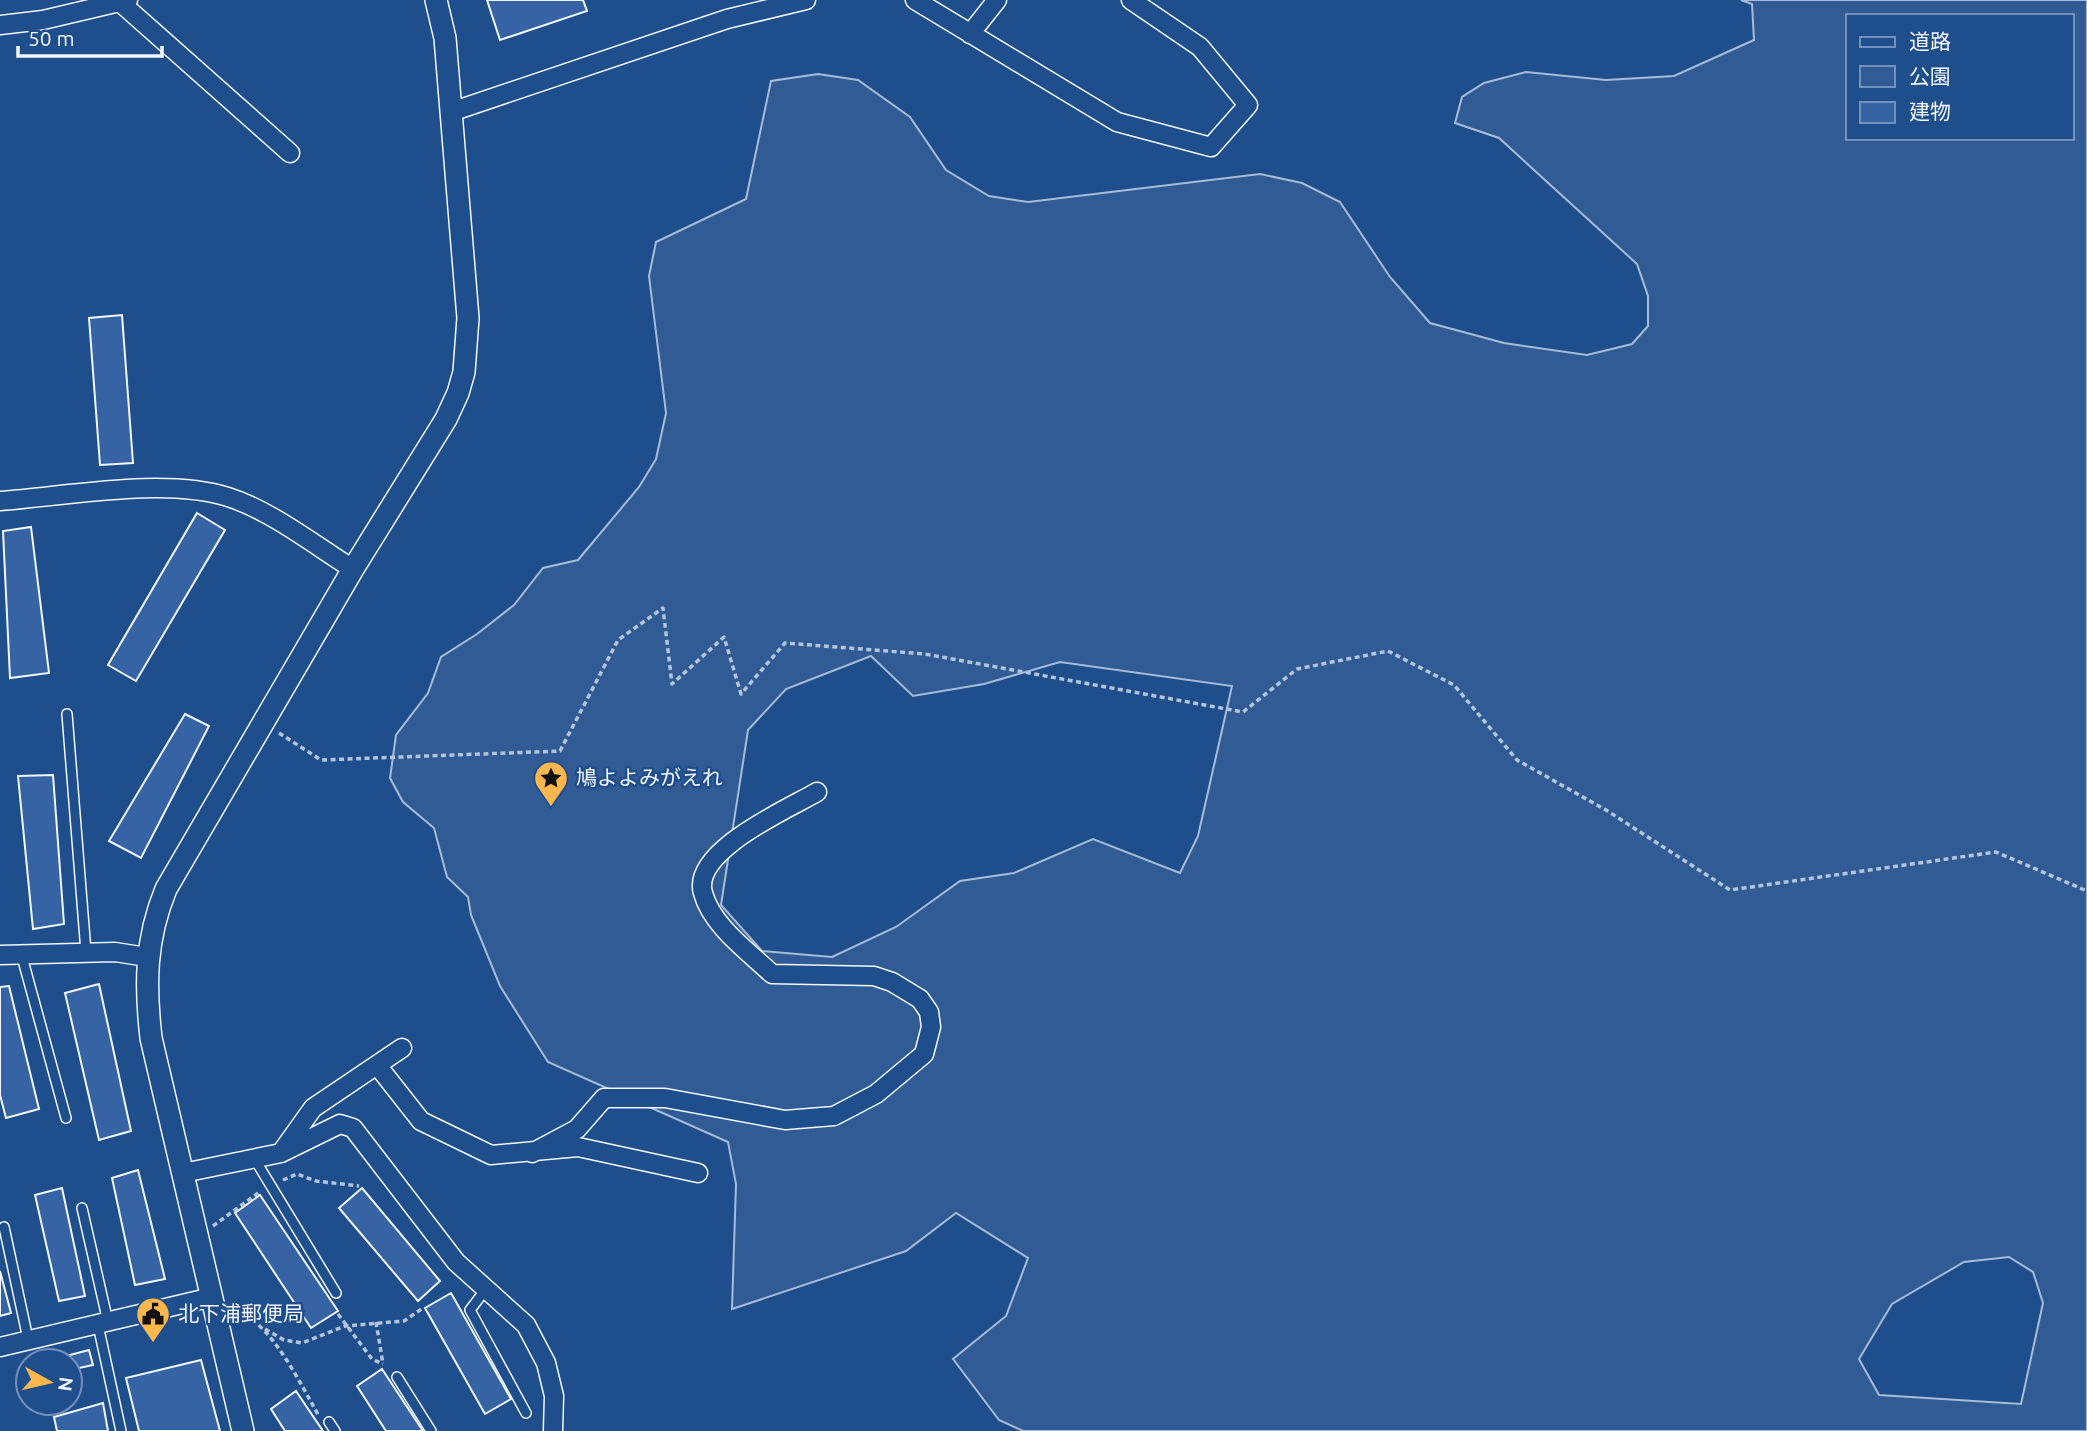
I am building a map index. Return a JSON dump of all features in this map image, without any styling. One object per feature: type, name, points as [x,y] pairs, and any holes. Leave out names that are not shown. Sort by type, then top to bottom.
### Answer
[{"type":"street","points":[[243,1431],[151,1038],[145,987],[147,957],[152,929],[166,889],[265,724],[353,569],[446,419],[464,372],[468,318],[445,38],[436,0]]},
{"type":"street","points":[[727,19],[739,0]]},
{"type":"street","points":[[451,112],[727,19],[806,0]]},
{"type":"street","points":[[915,0],[1117,122],[1211,147],[1248,105],[1200,47],[1131,0]]},
{"type":"street","points":[[970,34],[997,0]]},
{"type":"street","points":[[0,25],[43,20],[124,2],[290,153]]},
{"type":"street","points":[[0,501],[154,489],[210,493],[254,509],[353,569]]},
{"type":"street","points":[[532,1153],[577,1129],[604,1098],[665,1098],[785,1120],[834,1116],[876,1094],[925,1054],[931,1027],[929,1012],[920,999],[874,976],[772,974],[719,922],[702,892],[703,875],[723,847],[817,792]]},
{"type":"street","points":[[0,955],[115,952],[147,957]]},
{"type":"street","points":[[281,1153],[313,1108],[402,1048]]},
{"type":"street","points":[[377,1065],[421,1121],[491,1155],[578,1147],[698,1173]]},
{"type":"street","points":[[183,1173],[281,1153],[340,1124],[353,1128],[456,1262],[526,1325],[546,1363],[554,1396],[553,1431]]},
{"type":"street","points":[[0,1347],[103,1323],[215,1307]]},
{"type":"lane","points":[[67,714],[86,952]]},
{"type":"lane","points":[[21,953],[66,1118]]},
{"type":"lane","points":[[254,1158],[336,1293]]},
{"type":"lane","points":[[82,1208],[121,1431]]},
{"type":"lane","points":[[4,1227],[28,1339]]},
{"type":"lane","points":[[486,1289],[470,1310],[526,1413]]},
{"type":"lane","points":[[397,1377],[431,1431]]},
{"type":"lane","points":[[325,1420],[335,1431]]},
{"type":"path","points":[[265,724],[321,760],[560,751],[618,640],[663,608],[672,684],[724,637],[741,694],[785,643],[925,654],[1243,712],[1297,669],[1388,651],[1454,685],[1517,760],[1606,810],[1730,890],[1996,852],[2087,891]]},
{"type":"path","points":[[215,1307],[244,1314],[284,1340],[302,1343],[345,1326],[404,1321],[423,1308]]},
{"type":"path","points":[[338,1314],[372,1359],[383,1364],[376,1322]]},
{"type":"path","points":[[265,1329],[325,1420]]},
{"type":"green space","points":[[1741,0],[2087,0],[2087,1431],[1023,1431],[999,1420],[953,1359],[1006,1316],[1028,1258],[956,1213],[906,1251],[732,1309],[736,1184],[728,1142],[548,1062],[500,986],[471,915],[468,897],[447,877],[434,828],[403,802],[390,778],[396,735],[428,693],[441,657],[477,634],[514,605],[543,568],[578,560],[639,487],[656,459],[666,413],[649,276],[656,242],[746,199],[771,81],[818,74],[858,80],[910,117],[946,170],[989,196],[1028,202],[1260,174],[1302,183],[1340,202],[1390,277],[1430,323],[1504,343],[1587,355],[1632,344],[1648,326],[1648,296],[1637,264],[1499,138],[1455,123],[1462,97],[1484,83],[1526,72],[1606,80],[1674,76],[1754,40],[1752,4]],"holes":[[[871,656],[913,696],[984,684],[1060,662],[1232,686],[1198,836],[1180,873],[1093,839],[1014,873],[960,881],[896,927],[832,957],[762,951],[721,905],[748,730],[786,689]],[[2009,1257],[2033,1272],[2043,1303],[2021,1404],[1879,1395],[1859,1359],[1892,1304],[1964,1262]]]},
{"type":"building","points":[[487,0],[583,0],[587,11],[500,40]]},
{"type":"building","points":[[122,315],[133,463],[100,465],[89,318]]},
{"type":"building","points":[[197,513],[225,530],[136,681],[108,665]]},
{"type":"building","points":[[31,527],[49,673],[10,678],[3,531]]},
{"type":"building","points":[[185,714],[209,726],[141,858],[109,841]]},
{"type":"building","points":[[53,775],[64,924],[33,929],[18,776]]},
{"type":"building","points":[[99,984],[131,1131],[99,1140],[65,993]]},
{"type":"building","points":[[9,986],[39,1109],[6,1118],[0,1095],[0,987]]},
{"type":"building","points":[[138,1170],[165,1279],[135,1285],[112,1178]]},
{"type":"building","points":[[62,1188],[85,1296],[59,1301],[35,1195]]},
{"type":"building","points":[[362,1188],[440,1281],[418,1301],[339,1208]]},
{"type":"building","points":[[260,1195],[338,1311],[311,1328],[235,1213]]},
{"type":"building","points":[[0,1271],[11,1313],[0,1316]]},
{"type":"building","points":[[451,1293],[511,1399],[485,1414],[425,1308]]},
{"type":"building","points":[[89,1350],[93,1365],[84,1367],[84,1351]]},
{"type":"building","points":[[201,1360],[220,1431],[139,1431],[126,1378]]},
{"type":"building","points":[[382,1369],[423,1431],[386,1431],[357,1386]]},
{"type":"building","points":[[296,1391],[323,1431],[285,1431],[271,1409]]},
{"type":"building","points":[[103,1403],[108,1431],[57,1431],[54,1417],[84,1417],[84,1408]]},
{"type":"place","name":"鳩よよみがえれ","points":[[551,808]]},
{"type":"place","name":"北下浦郵便局","points":[[153,1344]]}]
